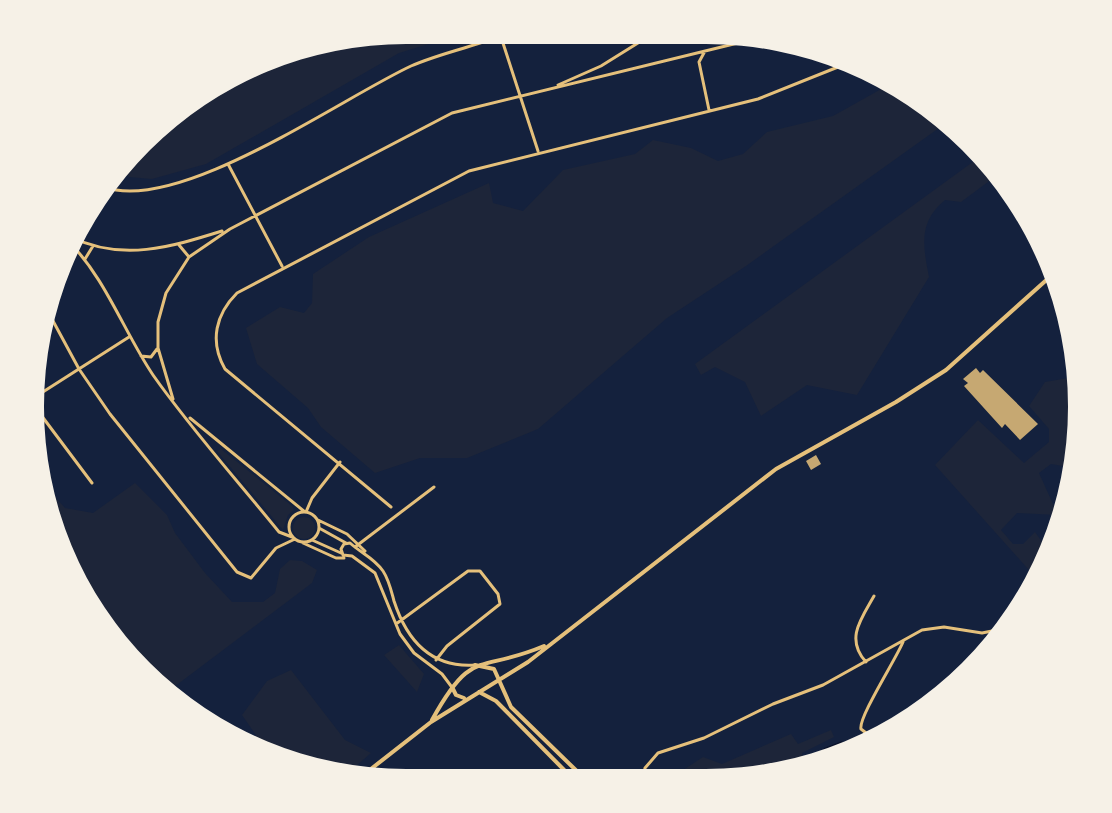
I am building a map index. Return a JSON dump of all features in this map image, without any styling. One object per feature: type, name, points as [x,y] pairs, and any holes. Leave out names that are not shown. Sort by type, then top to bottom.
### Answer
[{"type":"main road","points":[[373,767],[431,722],[552,643],[776,469],[896,402],[946,370],[1045,281]]},
{"type":"main road","points":[[431,722],[452,687],[475,665],[552,643]]},
{"type":"main road","points":[[475,665],[492,668],[511,707],[575,769]]},
{"type":"main road","points":[[452,687],[456,695],[466,698]]},
{"type":"main road","points":[[476,692],[496,701],[563,769]]},
{"type":"street","points":[[116,190],[159,189],[228,164],[414,65],[479,44]]},
{"type":"street","points":[[503,44],[538,151]]},
{"type":"street","points":[[552,87],[601,66],[636,44]]},
{"type":"street","points":[[173,399],[158,348],[158,322],[166,293],[189,257],[230,229],[437,119],[520,95],[729,45]]},
{"type":"street","points":[[705,51],[699,62],[709,110]]},
{"type":"street","points":[[688,55],[699,62]]},
{"type":"street","points":[[601,66],[604,74]]},
{"type":"street","points":[[391,507],[340,462],[231,376],[217,350],[217,325],[230,300],[246,286],[446,181],[482,166],[779,92],[835,68]]},
{"type":"street","points":[[228,164],[283,267]]},
{"type":"street","points":[[83,243],[131,251],[179,245],[230,229]]},
{"type":"street","points":[[179,245],[189,257]]},
{"type":"street","points":[[85,259],[93,246]]},
{"type":"street","points":[[79,251],[141,356],[280,534],[336,558],[351,556]]},
{"type":"street","points":[[54,323],[79,369],[133,444],[241,576],[251,578],[276,548],[296,539],[312,540],[351,556],[375,573],[395,625],[414,653],[442,674],[452,687]]},
{"type":"street","points":[[45,391],[129,337]]},
{"type":"street","points":[[141,356],[151,357],[158,348]]},
{"type":"street","points":[[182,410],[305,513],[360,544],[386,575],[402,619],[417,644],[436,660],[456,666],[475,665]]},
{"type":"street","points":[[45,420],[92,483]]},
{"type":"street","points":[[214,451],[221,444]]},
{"type":"street","points":[[296,539],[289,527],[292,519],[305,513],[312,498],[340,462]]},
{"type":"street","points":[[351,556],[355,548],[434,487]]},
{"type":"street","points":[[312,540],[319,528],[317,519]]},
{"type":"street","points":[[319,528],[367,554]]},
{"type":"street","points":[[342,554],[346,543]]},
{"type":"street","points":[[395,625],[468,571],[480,571],[498,594],[500,604],[447,646],[436,660]]},
{"type":"street","points":[[866,662],[856,650],[854,636],[874,596]]},
{"type":"street","points":[[645,769],[658,753],[704,738],[866,662],[931,627],[989,632]]},
{"type":"street","points":[[865,732],[861,729],[860,718],[887,678],[903,642]]},
{"type":"shaded area","points":[[429,44],[399,53],[206,164],[152,179],[129,177],[134,167],[167,134],[205,105],[246,81],[290,63],[336,51],[383,45]]},
{"type":"shaded area","points":[[881,89],[938,129],[746,266],[667,318],[538,429],[467,458],[420,458],[375,473],[321,427],[308,408],[257,364],[246,328],[280,307],[304,313],[312,303],[313,274],[369,237],[489,183],[493,203],[523,211],[563,170],[635,154],[653,140],[691,148],[718,161],[743,154],[767,132],[833,116]]},
{"type":"shaded area","points":[[973,162],[989,181],[961,202],[945,200],[930,217],[924,245],[929,277],[857,395],[807,385],[761,416],[745,382],[715,367],[701,375],[695,364]]},
{"type":"shaded area","points":[[1067,378],[1067,430],[1063,466],[1051,464],[1039,473],[1054,506],[1052,515],[1017,513],[1001,530],[1013,544],[1023,544],[1035,532],[1042,541],[1029,570],[935,465],[978,420],[1024,463],[1049,442],[1049,429],[1029,406],[1045,382]]},
{"type":"shaded area","points":[[221,449],[292,506],[294,510],[288,515],[283,530],[217,451]]},
{"type":"shaded area","points":[[135,483],[167,515],[175,533],[232,602],[263,602],[275,593],[280,569],[290,560],[302,561],[317,570],[312,583],[176,686],[134,646],[105,608],[81,567],[55,497],[65,508],[93,513]]},
{"type":"shaded area","points":[[304,517],[312,520],[315,528],[312,536],[304,539],[296,536],[293,528],[296,520]]},
{"type":"shaded area","points":[[399,645],[424,674],[417,692],[384,655]]},
{"type":"shaded area","points":[[291,670],[345,740],[371,753],[356,766],[313,757],[257,736],[242,715],[267,681]]},
{"type":"shaded area","points":[[831,730],[834,737],[802,753],[802,756],[776,762],[685,769],[703,757],[722,764],[791,734],[798,744]]},
{"type":"building","points":[[976,368],[980,373],[983,370],[1038,424],[1020,440],[1005,424],[1002,428],[964,386],[968,383],[963,379]]},
{"type":"building","points":[[816,455],[821,464],[811,470],[806,461]]}]
